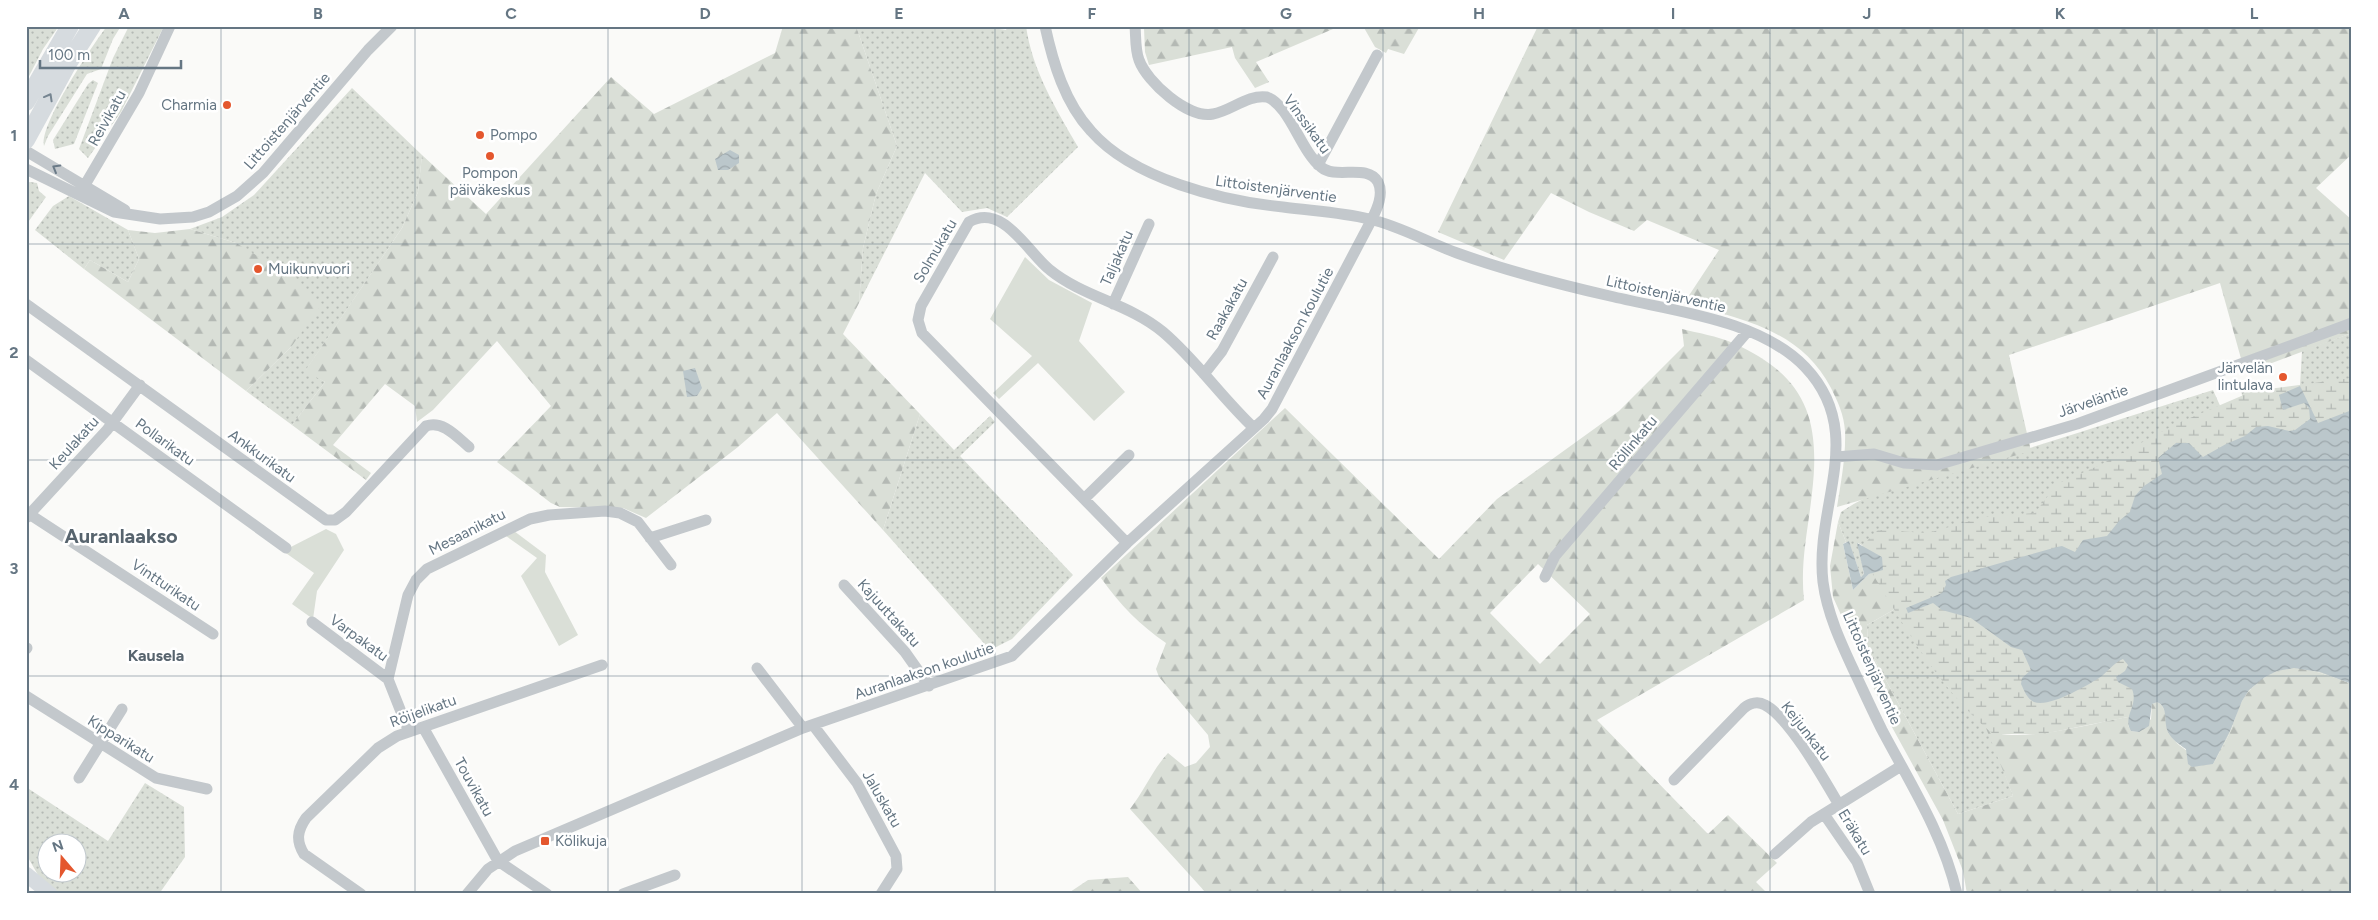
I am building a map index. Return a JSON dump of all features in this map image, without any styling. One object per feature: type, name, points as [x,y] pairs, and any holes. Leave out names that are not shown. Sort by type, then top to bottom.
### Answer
[{"type":"highway","points":[[26,102],[70,26]]},
{"type":"highway","points":[[26,140],[67,65],[92,26]]},
{"type":"main road","points":[[26,874],[50,894]]},
{"type":"street","name":"Reivikatu","points":[[79,195],[139,93],[170,26]]},
{"type":"street","name":"Littoistenjärventie","points":[[26,169],[109,210],[160,219],[193,216],[209,212],[237,196],[264,173],[368,50],[392,26]]},
{"type":"street","name":"Littoistenjärventie","points":[[1045,26],[1061,82],[1082,119],[1101,141],[1135,164],[1178,184],[1216,196],[1372,219],[1403,230],[1450,251],[1522,276],[1725,322],[1748,330],[1787,351],[1813,377],[1828,401],[1836,436],[1836,456],[1821,564],[1826,599],[1846,653],[1879,724],[1941,842],[1957,894]]},
{"type":"street","name":"Vinssikatu","points":[[1135,26],[1138,57],[1142,67],[1154,82],[1187,109],[1206,115],[1222,112],[1257,97],[1271,99],[1279,106],[1318,165],[1331,172],[1365,173],[1376,179],[1380,187],[1380,198],[1372,219]]},
{"type":"street","points":[[1318,165],[1377,55]]},
{"type":"street","name":"Littoistenjärventie","points":[[26,151],[131,213]]},
{"type":"street","name":"Solmukatu","points":[[1127,543],[928,340],[920,328],[918,316],[921,306],[969,222],[983,217],[992,218],[1003,224],[1022,240],[1052,272],[1160,330],[1254,428]]},
{"type":"street","name":"Auranlaakson koulutie","points":[[467,894],[498,861],[516,851],[808,726],[1012,656],[1127,543],[1254,428],[1276,402],[1372,219]]},
{"type":"street","name":"Taljakatu","points":[[1113,304],[1149,224]]},
{"type":"street","name":"Raakakatu","points":[[1204,374],[1222,351],[1273,257]]},
{"type":"street","name":"Ankkurikatu","points":[[26,304],[326,520],[335,520],[346,512],[426,426],[433,424],[444,427],[469,447]]},
{"type":"street","name":"Järveläntie","points":[[1836,456],[1874,454],[1904,463],[1937,465],[2077,424],[2352,323]]},
{"type":"street","name":"Röllinkatu","points":[[1546,578],[1555,556],[1748,330]]},
{"type":"street","name":"Pollarikatu","points":[[26,360],[286,548]]},
{"type":"street","name":"Keulakatu","points":[[27,515],[113,423],[140,385]]},
{"type":"street","points":[[1084,499],[1129,455]]},
{"type":"street","name":"Mesaanikatu","points":[[388,679],[408,595],[416,580],[434,565],[521,522],[550,514],[597,511],[620,513],[638,522],[671,565]]},
{"type":"street","name":"Vintturikatu","points":[[27,515],[213,634]]},
{"type":"street","points":[[650,538],[706,520]]},
{"type":"street","name":"Kajuuttakatu","points":[[844,585],[905,652],[929,686]]},
{"type":"street","name":"Varpakatu","points":[[312,622],[388,679]]},
{"type":"street","name":"Röijelikatu","points":[[360,894],[307,858],[298,844],[300,828],[310,814],[384,743],[409,732],[602,665]]},
{"type":"street","name":"Jaluskatu","points":[[757,668],[857,783],[896,856],[897,869],[881,894]]},
{"type":"street","points":[[388,679],[409,732]]},
{"type":"street","name":"Kipparikatu","points":[[26,696],[156,778],[207,789]]},
{"type":"street","name":"Keijunkatu","points":[[1674,780],[1744,708],[1752,703],[1761,703],[1773,711],[1798,741],[1839,805]]},
{"type":"street","points":[[79,778],[122,709]]},
{"type":"street","name":"Touvikatu","points":[[423,727],[498,861]]},
{"type":"street","name":"Eräkatu","points":[[1870,894],[1856,862],[1824,814],[1901,766]]},
{"type":"street","points":[[1775,854],[1800,831],[1824,814]]},
{"type":"street","points":[[498,861],[546,894]]},
{"type":"street","points":[[623,894],[675,875]]},
{"type":"green space","points":[[26,26],[59,26],[43,49],[26,82]]},
{"type":"green space","points":[[107,26],[121,26],[113,39],[101,69],[87,74],[48,136],[44,146],[50,121],[58,104],[79,67]]},
{"type":"green space","points":[[129,26],[164,26],[121,112],[88,158],[79,149],[113,58]]},
{"type":"green space","points":[[783,26],[856,26],[897,146],[876,194],[863,248],[859,303],[843,334],[920,414],[883,530],[777,413],[738,447],[646,518],[623,508],[560,507],[551,503],[497,462],[551,406],[497,341],[433,410],[417,422],[415,406],[385,384],[333,445],[371,473],[366,480],[292,425],[325,382],[305,371],[402,228],[418,192],[422,155],[486,214],[611,77],[654,114],[775,53]]},
{"type":"green space","points":[[856,26],[978,26],[1006,30],[1008,26],[1026,26],[1039,74],[1053,104],[1078,147],[1007,217],[987,208],[962,212],[925,173],[859,303],[863,248],[876,194],[897,146]]},
{"type":"green space","points":[[1146,26],[1340,26],[1256,62],[1269,82],[1255,88],[1235,58],[1232,47],[1149,65],[1145,52],[1144,28]]},
{"type":"green space","points":[[1363,26],[1420,26],[1404,54],[1388,49],[1386,53],[1375,47]]},
{"type":"green space","points":[[1538,26],[2352,26],[2352,154],[2316,188],[2352,220],[2352,333],[2245,373],[2220,283],[2009,355],[2031,451],[1837,507],[1844,459],[1844,425],[1836,398],[1818,368],[1804,352],[1768,330],[1727,315],[1684,303],[1719,250],[1647,220],[1634,231],[1551,193],[1504,260],[1438,232]]},
{"type":"green space","points":[[93,80],[98,83],[74,144],[55,149],[53,140],[88,84]]},
{"type":"green space","points":[[352,88],[422,155],[418,192],[402,228],[306,370],[325,382],[292,425],[246,391],[291,347],[236,243],[190,229],[222,217],[254,195]]},
{"type":"green space","points":[[26,183],[37,183],[39,191],[46,197],[26,225]]},
{"type":"green space","points":[[69,196],[128,230],[139,259],[128,282],[90,260],[84,269],[35,230],[53,206]]},
{"type":"green space","points":[[190,229],[236,243],[281,270],[322,304],[291,347],[246,391],[84,269],[90,260],[128,282],[139,259],[128,230],[155,233]]},
{"type":"green space","points":[[1025,257],[1049,280],[1092,303],[1079,341],[1125,392],[1094,421],[1038,363],[999,399],[993,393],[1032,356],[990,319]]},
{"type":"green space","points":[[1682,329],[1733,343],[1777,369],[1792,385],[1803,402],[1810,421],[1814,442],[1812,493],[1803,573],[1804,600],[1597,720],[1708,834],[1728,815],[1777,863],[1756,882],[1768,894],[1207,894],[1130,809],[1168,753],[1185,767],[1196,763],[1210,747],[1208,735],[1159,677],[1156,669],[1166,643],[1131,614],[1101,578],[1285,408],[1439,559],[1497,499],[1619,411],[1684,346]],"holes":[[[1538,564],[1590,614],[1540,664],[1490,613]]]},
{"type":"green space","points":[[2352,333],[2352,410],[2300,386],[2302,351]]},
{"type":"green space","points":[[2352,378],[2352,684],[2317,672],[2296,668],[2280,670],[2265,677],[2251,688],[2242,701],[2229,734],[2213,764],[2192,767],[2188,764],[2186,749],[2176,742],[2168,732],[2163,707],[2157,702],[2152,704],[2150,709],[2148,726],[2139,732],[2131,731],[2128,725],[2128,717],[2043,734],[1993,734],[1953,694],[1918,648],[1858,550],[1878,530],[1928,533],[1984,517],[2035,513],[2057,484],[2100,465],[2176,424],[2253,391]]},
{"type":"green space","points":[[2256,386],[2286,423],[1943,591],[1858,543],[1864,575],[1861,577],[1849,542],[1846,542],[1838,522],[1841,512],[1861,500],[1905,482],[2020,451],[2213,390],[2222,410],[2243,402],[2241,389]]},
{"type":"green space","points":[[920,414],[954,450],[990,416],[995,422],[960,456],[1073,575],[1012,639],[990,650],[883,530]]},
{"type":"green space","points":[[1838,522],[1846,542],[1843,544],[1853,590],[1869,574],[1876,571],[1895,609],[1867,625],[1868,647],[1958,814],[2013,796],[1986,728],[1998,733],[2014,735],[2033,734],[2054,732],[2128,717],[2128,725],[2131,731],[2139,732],[2151,719],[2152,704],[2157,702],[2163,708],[2170,733],[2176,742],[2191,753],[2213,764],[2231,730],[2242,701],[2251,688],[2265,677],[2280,670],[2296,668],[2331,676],[2352,684],[2352,894],[1967,894],[1963,871],[1943,820],[1887,718],[1833,597],[1830,566]]},
{"type":"green space","points":[[326,529],[336,534],[344,550],[317,591],[313,619],[292,604],[314,573],[283,551]]},
{"type":"green space","points":[[514,531],[546,555],[545,572],[578,635],[559,646],[521,576],[537,558],[506,536]]},
{"type":"green space","points":[[1895,609],[1959,652],[2013,796],[1958,814],[1868,647],[1867,625]]},
{"type":"green space","points":[[145,783],[184,807],[185,857],[159,894],[58,894],[45,882],[88,882],[88,832],[38,832],[38,875],[26,854],[26,787],[108,841]]},
{"type":"green space","points":[[1128,877],[1143,894],[1067,894],[1088,880]]},
{"type":"water","points":[[730,150],[739,155],[739,163],[728,170],[718,170],[715,159]]},
{"type":"water","points":[[695,368],[702,388],[697,396],[687,397],[683,371]]},
{"type":"water","points":[[2300,386],[2318,423],[2352,410],[2352,684],[2320,672],[2294,668],[2277,671],[2265,677],[2249,690],[2242,701],[2230,731],[2213,764],[2192,767],[2188,764],[2186,749],[2174,740],[2168,732],[2161,704],[2157,702],[2152,704],[2149,726],[2139,732],[2131,731],[2128,720],[2134,695],[2132,689],[2118,682],[2116,677],[2125,671],[2128,665],[2123,659],[2099,678],[2067,695],[2049,702],[2034,702],[2028,697],[2021,684],[2022,678],[2031,670],[2022,650],[2011,647],[1971,618],[1942,610],[1933,603],[1908,613],[1906,608],[1942,593],[1946,585],[1945,581],[1951,577],[2057,547],[2062,546],[2075,552],[2083,540],[2107,536],[2119,521],[2130,512],[2135,496],[2144,486],[2162,474],[2158,458],[2176,443],[2189,443],[2203,457],[2245,436],[2256,427],[2268,426],[2289,431],[2295,430],[2310,419],[2309,408],[2304,403],[2283,410],[2279,395]]},
{"type":"water","points":[[1849,541],[1861,577],[1864,574],[1857,543],[1882,557],[1883,570],[1869,574],[1853,590],[1843,544]]},
{"type":"place","name":"Charmia","points":[[227,105]]},
{"type":"place","name":"Pompo","points":[[480,135]]},
{"type":"place","name":"Pompon päiväkeskus","points":[[490,156]]},
{"type":"place","name":"Muikunvuori","points":[[258,269]]},
{"type":"place","name":"Järvelän lintulava","points":[[2283,377]]},
{"type":"place","name":"Kölikuja","points":[[545,841]]},
{"type":"district","name":"Auranlaakso","points":[[121,536]]},
{"type":"district","name":"Kausela","points":[[156,655]]}]
